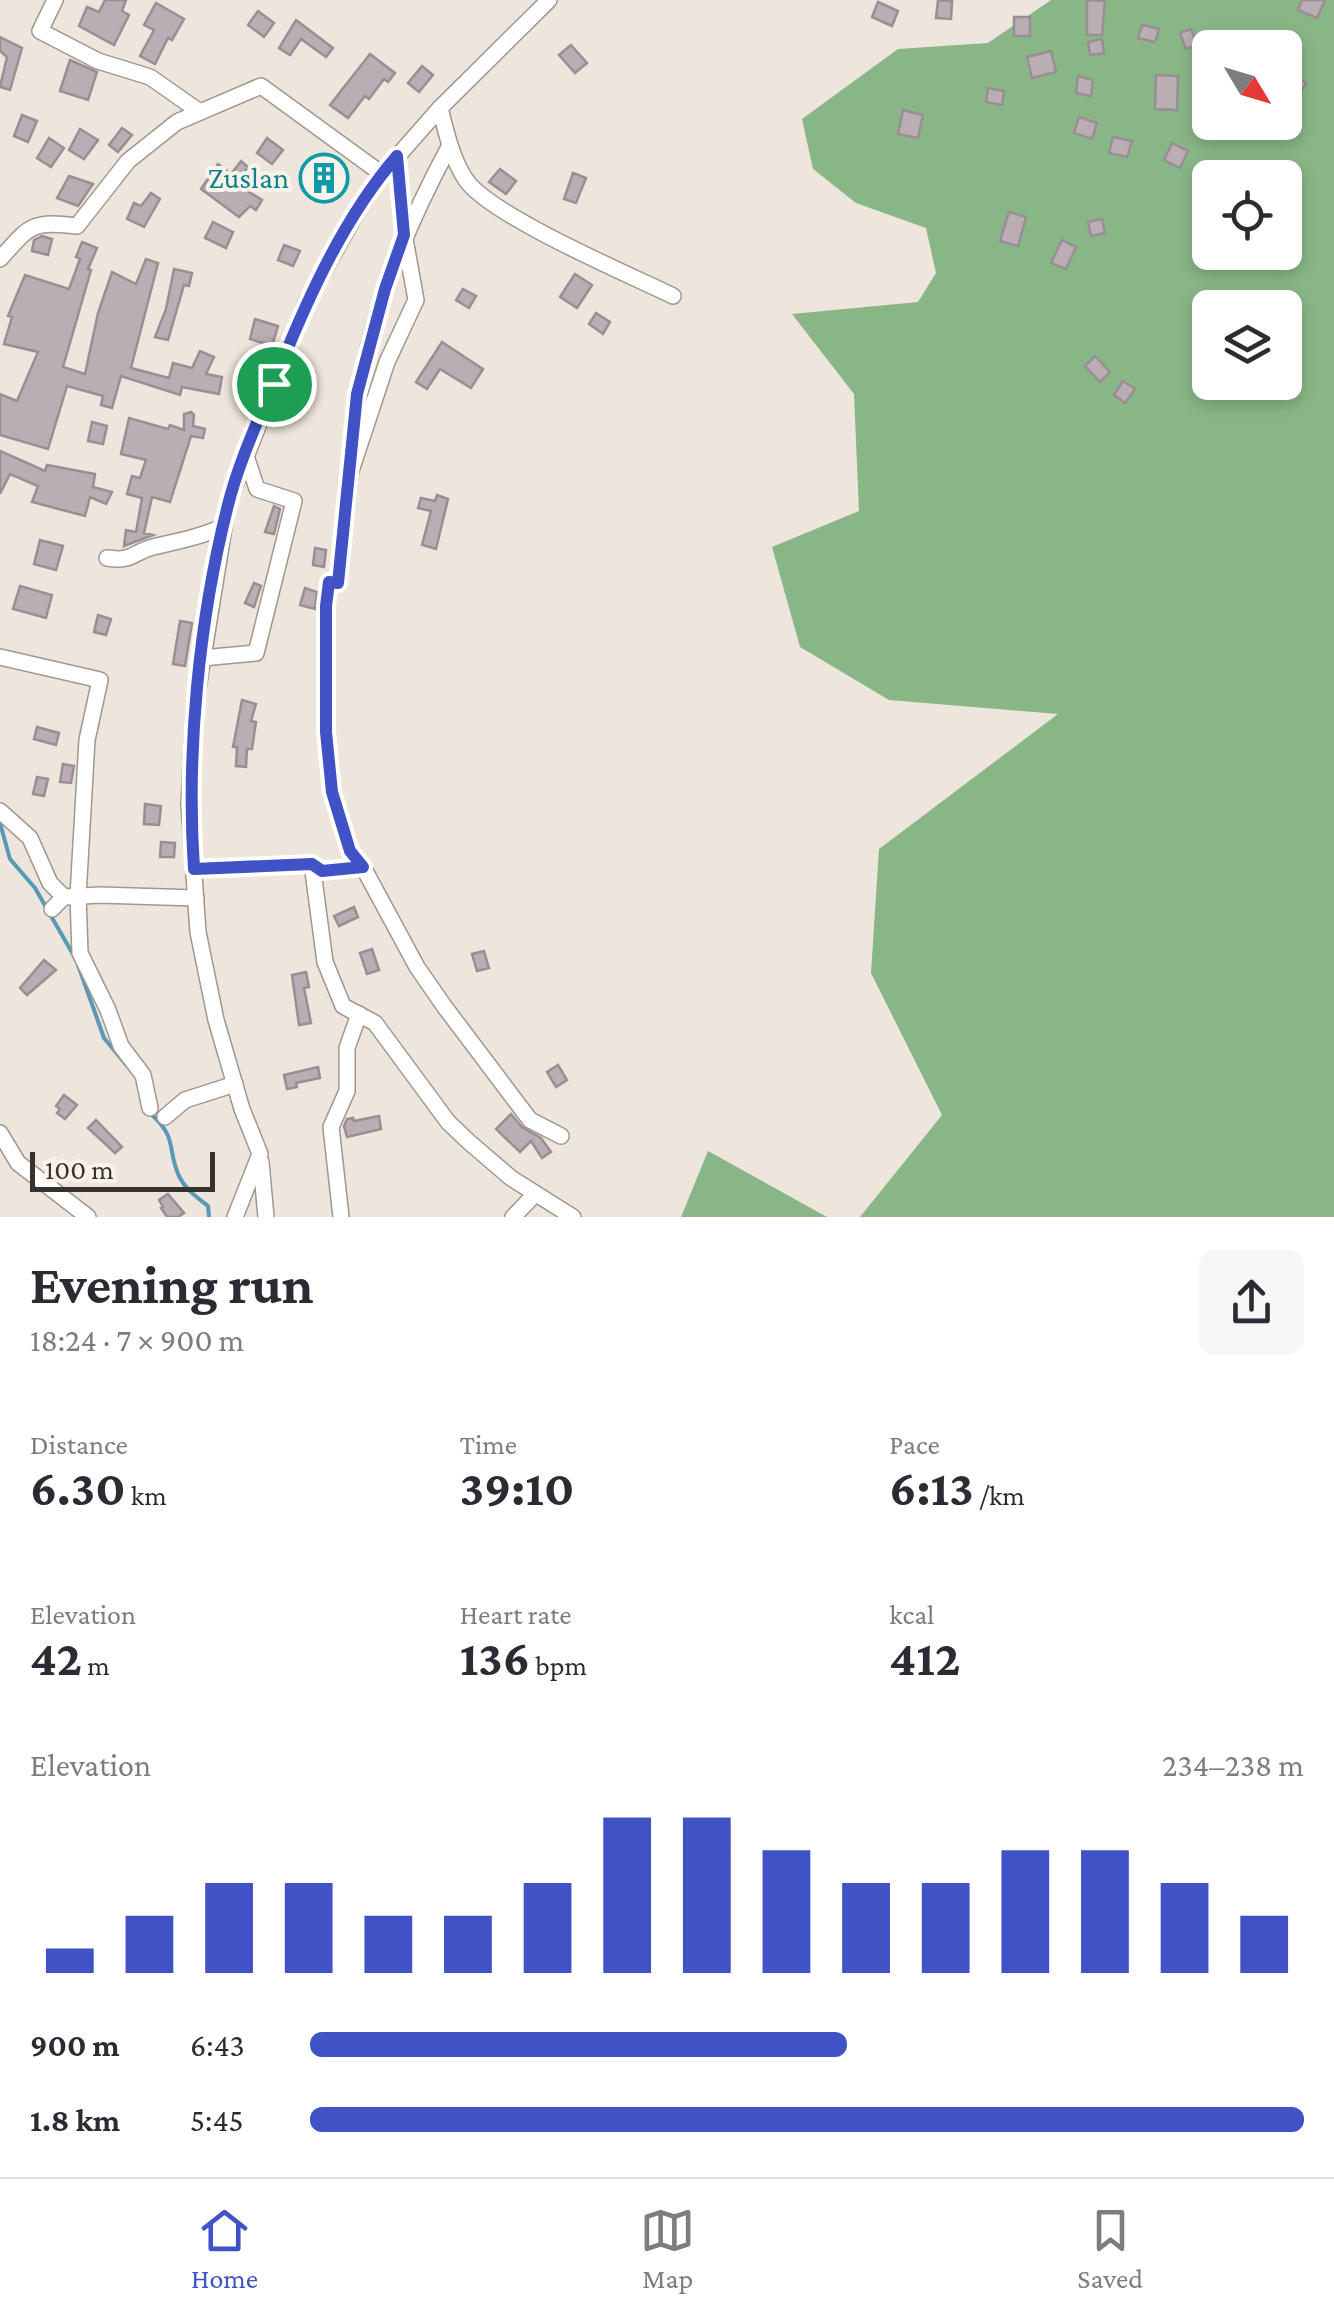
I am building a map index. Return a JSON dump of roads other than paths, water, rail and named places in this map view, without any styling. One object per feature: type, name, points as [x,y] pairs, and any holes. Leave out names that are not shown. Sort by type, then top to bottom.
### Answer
[{"type":"street","points":[[56,0],[40,31],[98,61],[150,77],[200,112]]},
{"type":"street","points":[[266,1217],[260,1154],[235,1084],[205,967],[190,804],[194,713],[228,504],[306,303],[382,174],[440,108],[549,0]]},
{"type":"street","points":[[0,259],[22,234],[45,222],[77,226],[128,161],[178,122],[261,86],[382,174]]},
{"type":"street","points":[[440,108],[467,182],[498,208],[673,296]]},
{"type":"street","points":[[450,144],[404,235],[357,394],[338,583],[329,582],[326,606],[326,732],[332,792],[350,851],[363,867],[417,967],[530,1120],[562,1136]]},
{"type":"street","points":[[350,474],[388,362],[416,300],[404,235],[397,156]]},
{"type":"street","points":[[202,658],[256,653],[289,528],[294,500],[258,489],[246,456]]},
{"type":"street","points":[[107,558],[136,558],[148,548],[202,536],[224,526]]},
{"type":"street","points":[[0,657],[100,680],[88,740],[71,897],[80,953],[121,1046],[143,1075],[150,1108]]},
{"type":"street","points":[[0,812],[30,838],[50,883],[71,897]]},
{"type":"street","points":[[194,869],[312,864],[322,871],[363,867]]},
{"type":"street","points":[[312,864],[325,962],[343,1006],[375,1023],[448,1122],[512,1178],[573,1217]]},
{"type":"street","points":[[52,909],[71,897],[196,898]]},
{"type":"street","points":[[341,1217],[331,1127],[347,1091],[348,1048],[358,1014]]},
{"type":"street","points":[[166,1118],[185,1100],[235,1084]]},
{"type":"street","points":[[0,1132],[18,1163],[88,1217]]},
{"type":"street","points":[[235,1217],[260,1154]]},
{"type":"street","points":[[512,1217],[536,1194]]},
{"type":"waterway","points":[[0,823],[10,859],[35,888],[74,956]]},
{"type":"waterway","points":[[78,965],[104,1038],[128,1067]]},
{"type":"waterway","points":[[151,1114],[169,1138],[180,1178],[208,1206],[209,1217]]},
{"type":"place","name":"Zuslan","points":[[324,178]]}]
